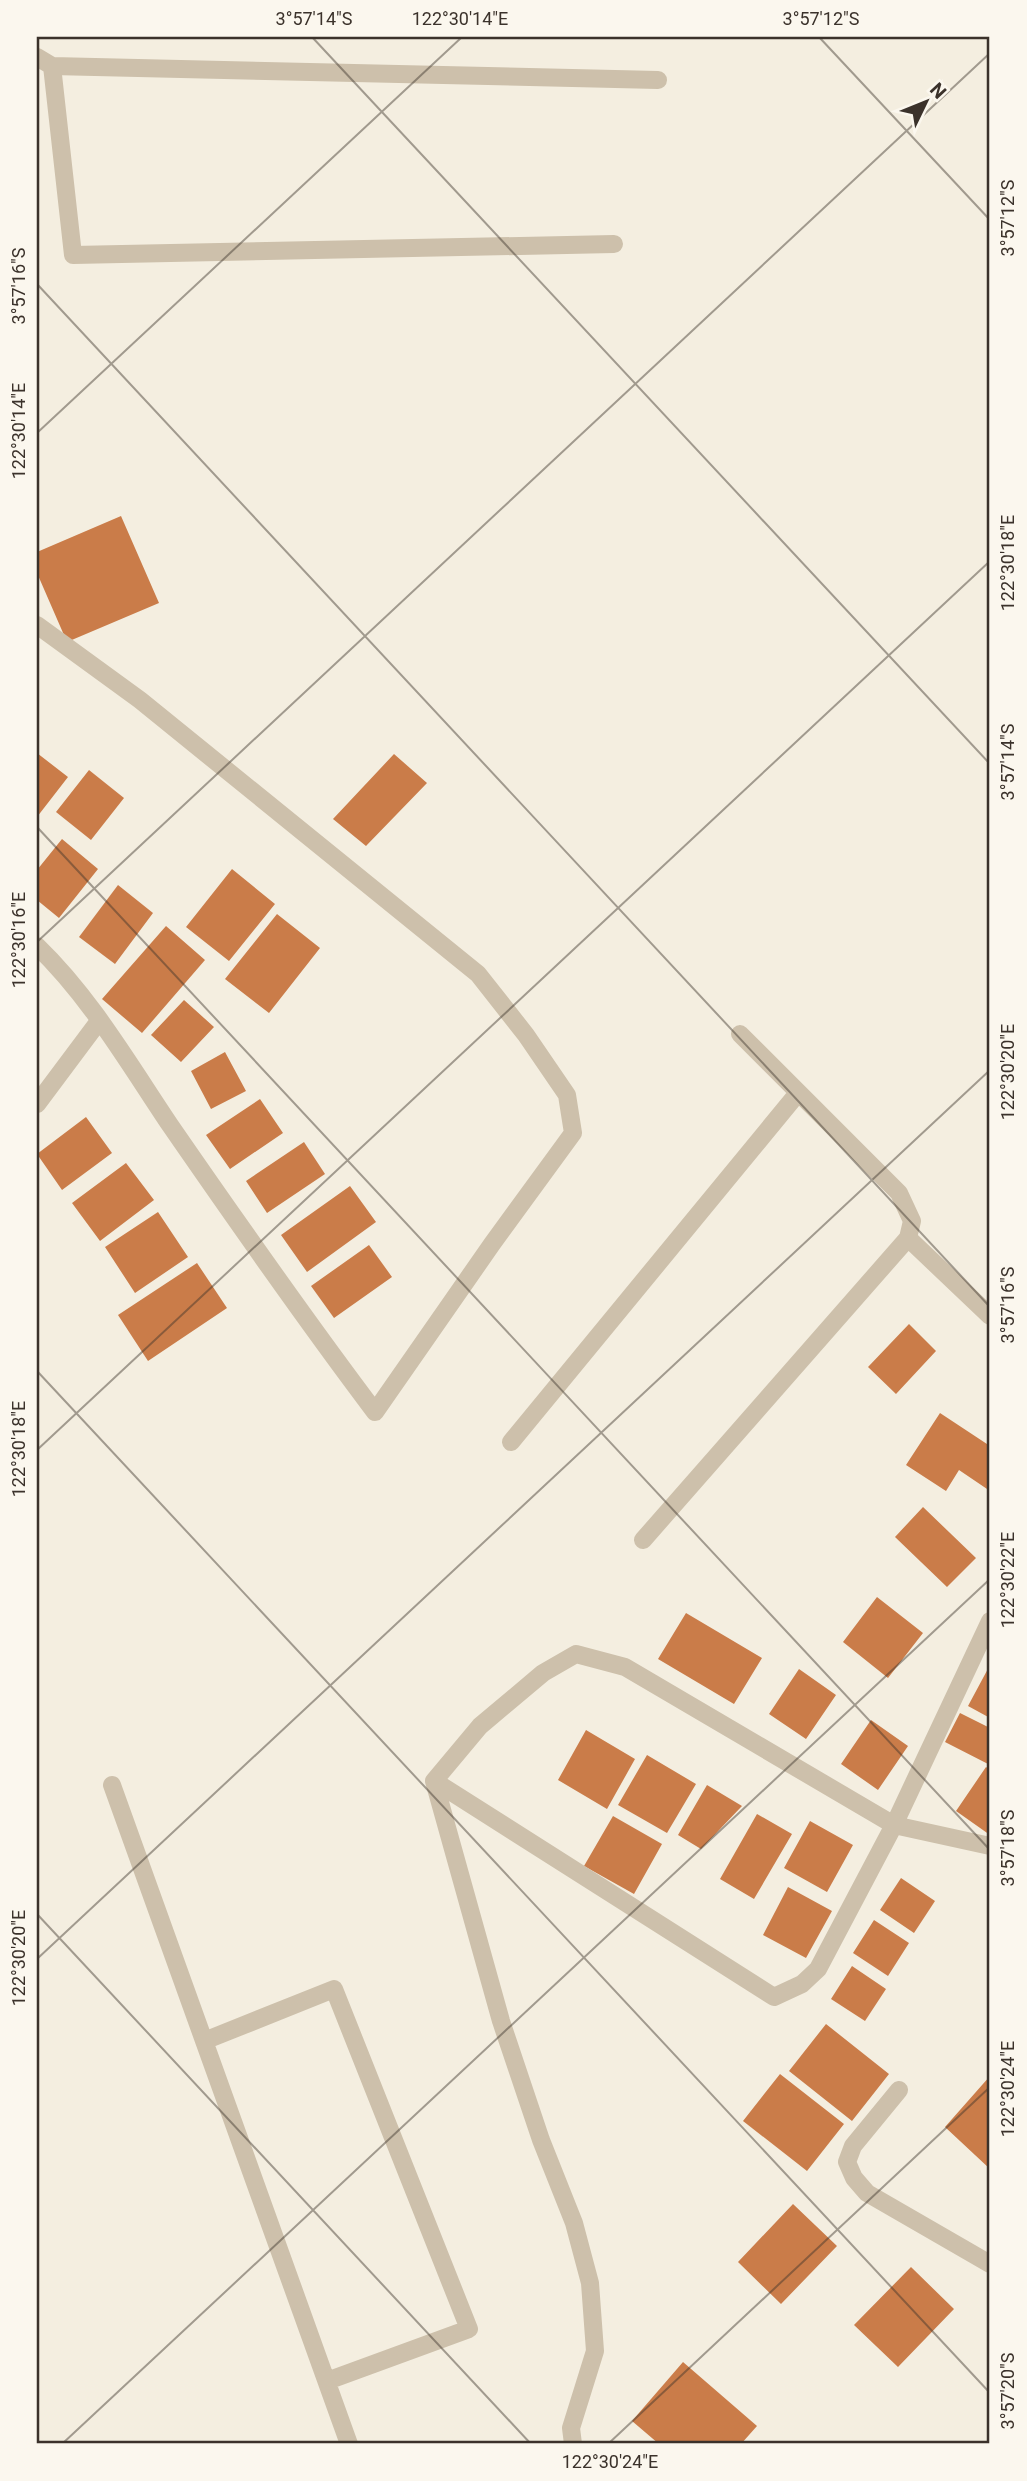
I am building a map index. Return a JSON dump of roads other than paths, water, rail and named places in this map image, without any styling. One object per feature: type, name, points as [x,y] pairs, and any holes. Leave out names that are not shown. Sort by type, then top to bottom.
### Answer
[{"type":"street","points":[[614,244],[73,255],[44,61],[658,80]]},
{"type":"street","points":[[37,625],[140,699],[478,974],[526,1035],[567,1095],[573,1133],[375,1412],[292,1301],[99,1021],[57,966],[37,946]]},
{"type":"street","points":[[37,1104],[99,1021]]},
{"type":"street","points":[[643,1540],[908,1238],[912,1221],[899,1193],[740,1034]]},
{"type":"street","points":[[511,1442],[798,1093]]},
{"type":"street","points":[[908,1238],[990,1315]]},
{"type":"street","points":[[434,1782],[774,1997],[802,1984],[818,1969],[894,1825],[990,1621]]},
{"type":"street","points":[[434,1782],[480,1726],[543,1673],[576,1654],[625,1667],[894,1825],[990,1846]]},
{"type":"street","points":[[434,1782],[501,2021],[541,2140],[574,2223],[590,2283],[595,2351],[571,2428],[573,2444]]},
{"type":"street","points":[[112,1785],[349,2444]]},
{"type":"street","points":[[204,2040],[334,1989],[469,2329],[327,2381]]},
{"type":"street","points":[[900,2090],[853,2146],[847,2162],[854,2178],[867,2193],[990,2264]]}]
